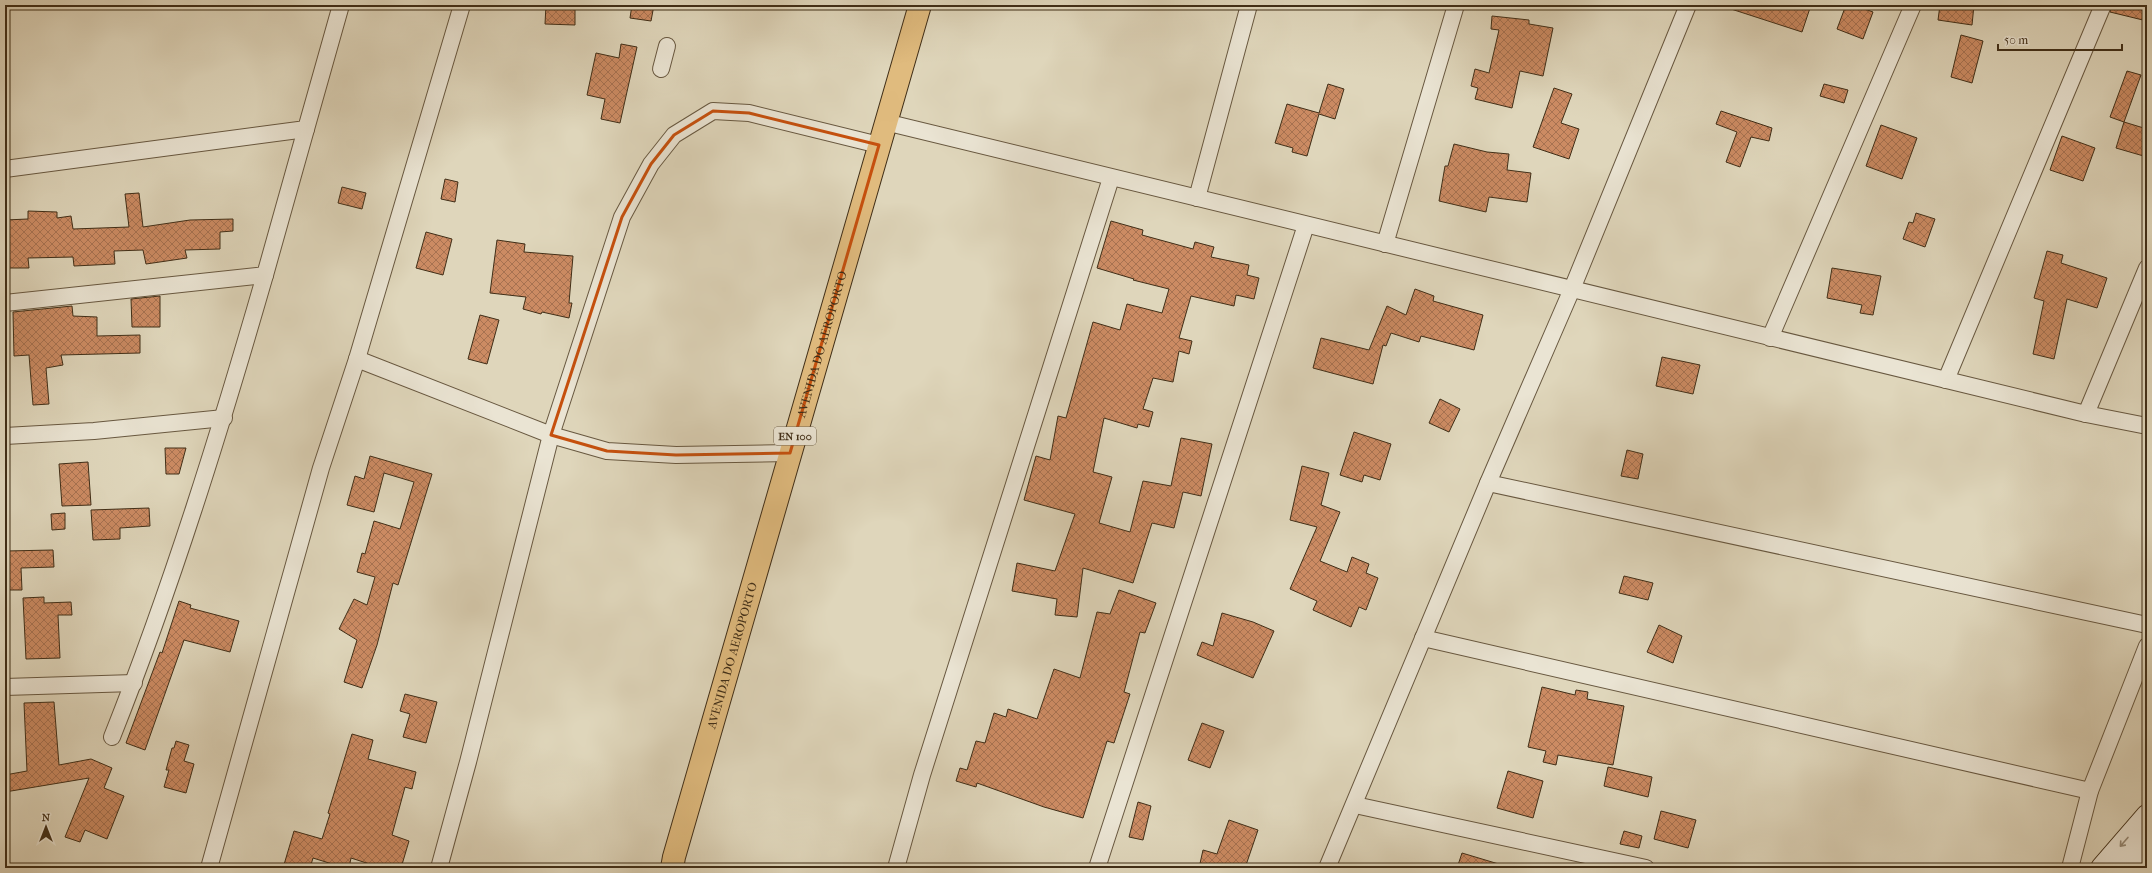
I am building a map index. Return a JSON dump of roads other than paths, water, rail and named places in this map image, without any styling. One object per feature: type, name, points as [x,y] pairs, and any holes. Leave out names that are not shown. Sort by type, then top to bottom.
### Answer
[{"type":"main road","name":"AVENIDA DO AEROPORTO","points":[[670,864],[920,5]]},
{"type":"street","points":[[112,737],[134,683],[224,418],[341,5]]},
{"type":"street","points":[[209,868],[321,468],[357,359],[462,5]]},
{"type":"street","points":[[1196,198],[1249,5]]},
{"type":"street","points":[[1385,244],[1456,5]]},
{"type":"street","points":[[1327,868],[1355,805],[1488,483],[1572,289],[1688,5]]},
{"type":"street","points":[[1770,338],[1913,5]]},
{"type":"street","points":[[1946,380],[2104,5]]},
{"type":"street","points":[[661,69],[667,46]]},
{"type":"street","points":[[438,868],[468,762],[551,435],[622,217],[651,164],[674,134],[713,111],[749,113],[879,145]]},
{"type":"street","points":[[885,122],[1770,338],[2086,414],[2147,426]]},
{"type":"street","points":[[5,169],[306,129]]},
{"type":"street","points":[[896,868],[927,760],[1111,178]]},
{"type":"street","points":[[1097,868],[1306,225]]},
{"type":"street","points":[[2086,414],[2147,268]]},
{"type":"street","points":[[5,303],[265,275]]},
{"type":"street","points":[[357,359],[551,435],[607,451],[676,455],[790,453]]},
{"type":"street","points":[[5,436],[94,431],[224,418]]},
{"type":"street","points":[[1488,483],[2147,625]]},
{"type":"street","points":[[1423,638],[2090,791]]},
{"type":"street","points":[[2070,868],[2090,791],[2147,646]]},
{"type":"street","points":[[5,687],[134,683]]},
{"type":"street","points":[[1355,805],[1646,868]]},
{"type":"street","points":[[2102,868],[2147,816]]},
{"type":"street","points":[[2127,868],[2147,846]]}]
